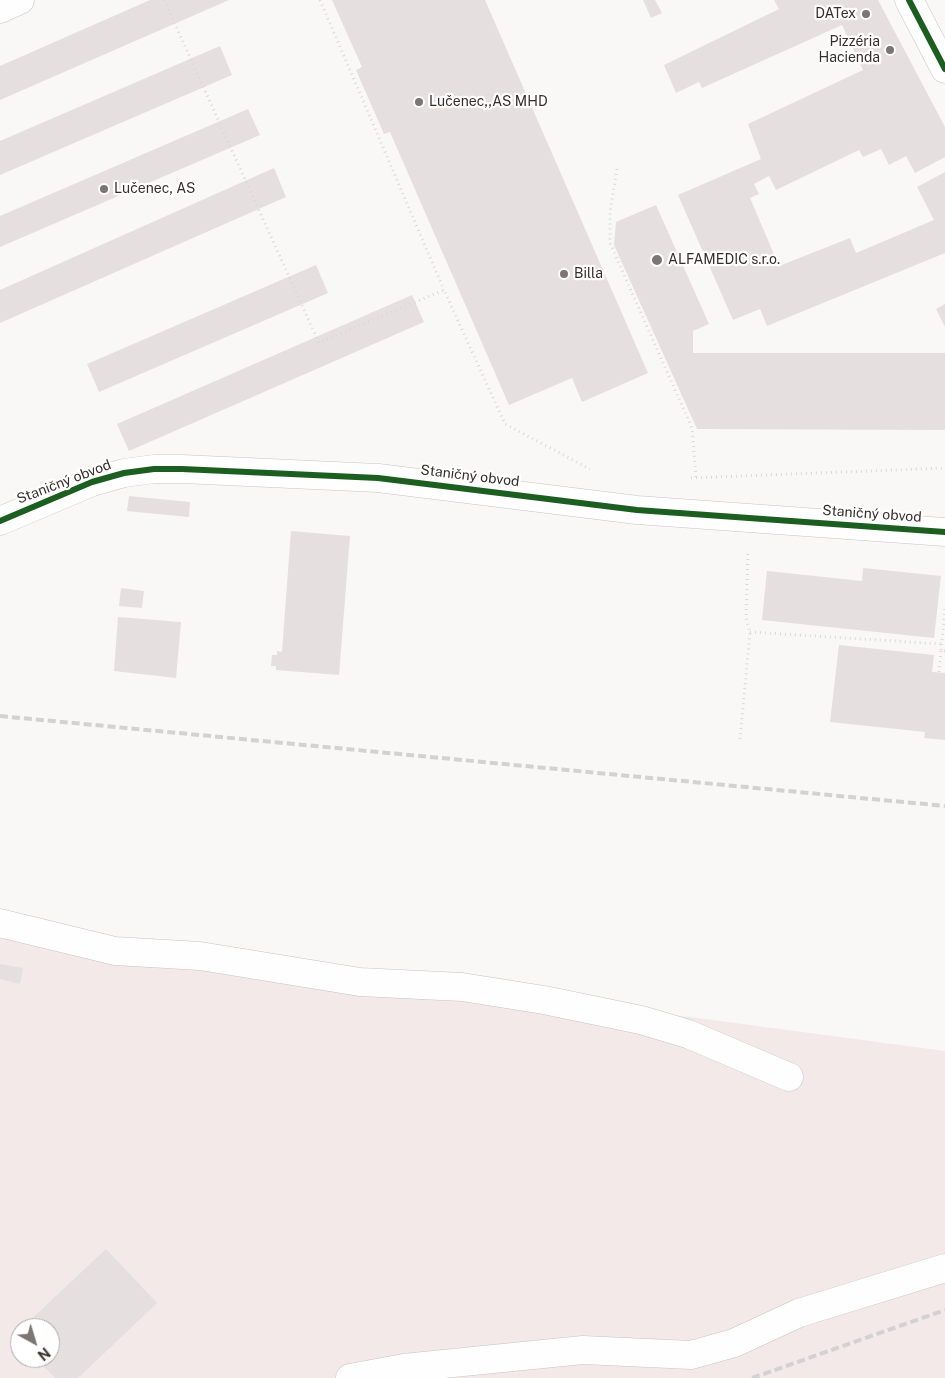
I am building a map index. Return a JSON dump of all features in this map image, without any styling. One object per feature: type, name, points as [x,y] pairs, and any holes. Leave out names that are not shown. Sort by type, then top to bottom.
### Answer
[{"type":"street","points":[[0,9],[20,0]]},
{"type":"street","points":[[909,0],[945,69]]},
{"type":"street","name":"Staničný obvod","points":[[0,521],[92,482],[124,472],[154,469],[378,478],[636,510],[945,532]]},
{"type":"street","points":[[0,923],[114,951],[200,956],[360,982],[462,987],[544,1000],[641,1020],[688,1034],[789,1077]]},
{"type":"street","points":[[350,1378],[404,1368],[583,1350],[692,1355],[734,1343],[799,1313],[945,1268]]},
{"type":"path","points":[[164,0],[319,343],[444,290]]},
{"type":"path","points":[[320,0],[444,290],[505,424],[597,472]]},
{"type":"path","points":[[617,168],[610,212],[610,244],[692,428],[696,477]]},
{"type":"path","points":[[686,478],[945,468]]},
{"type":"path","points":[[740,740],[750,632],[746,618],[746,560],[752,517]]},
{"type":"path","points":[[939,672],[943,651],[945,610]]},
{"type":"path","points":[[750,632],[942,644]]},
{"type":"shaded area","points":[[0,916],[75,935],[945,1051],[945,1378],[0,1378]]},
{"type":"building","points":[[150,0],[229,0],[0,100],[0,66]]},
{"type":"building","points":[[332,0],[485,0],[648,373],[582,402],[572,378],[509,405],[390,132],[384,134],[356,70],[362,67]]},
{"type":"building","points":[[643,0],[655,0],[662,13],[651,18]]},
{"type":"building","points":[[774,0],[878,0],[945,127],[945,157],[915,173],[906,156],[889,165],[881,149],[863,157],[859,150],[776,190],[769,176],[754,184],[759,194],[750,198],[779,266],[850,238],[856,253],[934,220],[917,187],[945,172],[945,253],[767,326],[760,309],[733,320],[678,195],[761,159],[748,124],[863,70],[842,25],[702,88],[699,82],[676,93],[664,65],[779,9]]},
{"type":"building","points":[[220,46],[232,75],[0,175],[0,141]]},
{"type":"building","points":[[248,109],[260,135],[0,247],[0,216]]},
{"type":"building","points":[[274,168],[286,197],[0,323],[0,290]]},
{"type":"building","points":[[656,205],[709,324],[693,331],[693,353],[945,353],[945,430],[697,429],[614,245],[616,222]]},
{"type":"building","points":[[316,265],[328,293],[99,392],[87,364]]},
{"type":"building","points":[[412,295],[424,322],[129,451],[117,424]]},
{"type":"building","points":[[945,304],[945,327],[936,309]]},
{"type":"building","points":[[129,496],[190,502],[189,517],[127,511]]},
{"type":"building","points":[[291,531],[350,536],[339,675],[276,670],[276,666],[271,666],[272,655],[277,655],[277,651],[282,652]]},
{"type":"building","points":[[863,568],[941,576],[934,638],[762,620],[767,571],[862,581]]},
{"type":"building","points":[[121,588],[144,591],[142,608],[119,606]]},
{"type":"building","points":[[118,617],[181,622],[176,678],[114,671]]},
{"type":"building","points":[[839,645],[934,655],[932,672],[945,673],[945,740],[924,738],[925,732],[830,722]]},
{"type":"building","points":[[0,964],[23,968],[20,984],[0,979]]},
{"type":"building","points":[[106,1249],[157,1303],[78,1378],[55,1378],[46,1368],[60,1368],[60,1318],[33,1318]]},
{"type":"railway","points":[[0,716],[945,806]]},
{"type":"railway","points":[[752,1378],[945,1310]]},
{"type":"cycle path","points":[[909,0],[945,69]]},
{"type":"cycle path","points":[[0,521],[92,482],[124,473],[154,469],[182,469],[378,478],[637,510],[945,532]]},
{"type":"place","name":"DATex","points":[[866,14]]},
{"type":"place","name":"Pizzéria Hacienda","points":[[890,50]]},
{"type":"place","name":"Lučenec,,AS MHD","points":[[419,102]]},
{"type":"place","name":"Lučenec, AS","points":[[104,189]]},
{"type":"place","name":"ALFAMEDIC s.r.o.","points":[[657,260]]},
{"type":"place","name":"Billa","points":[[564,274]]}]
